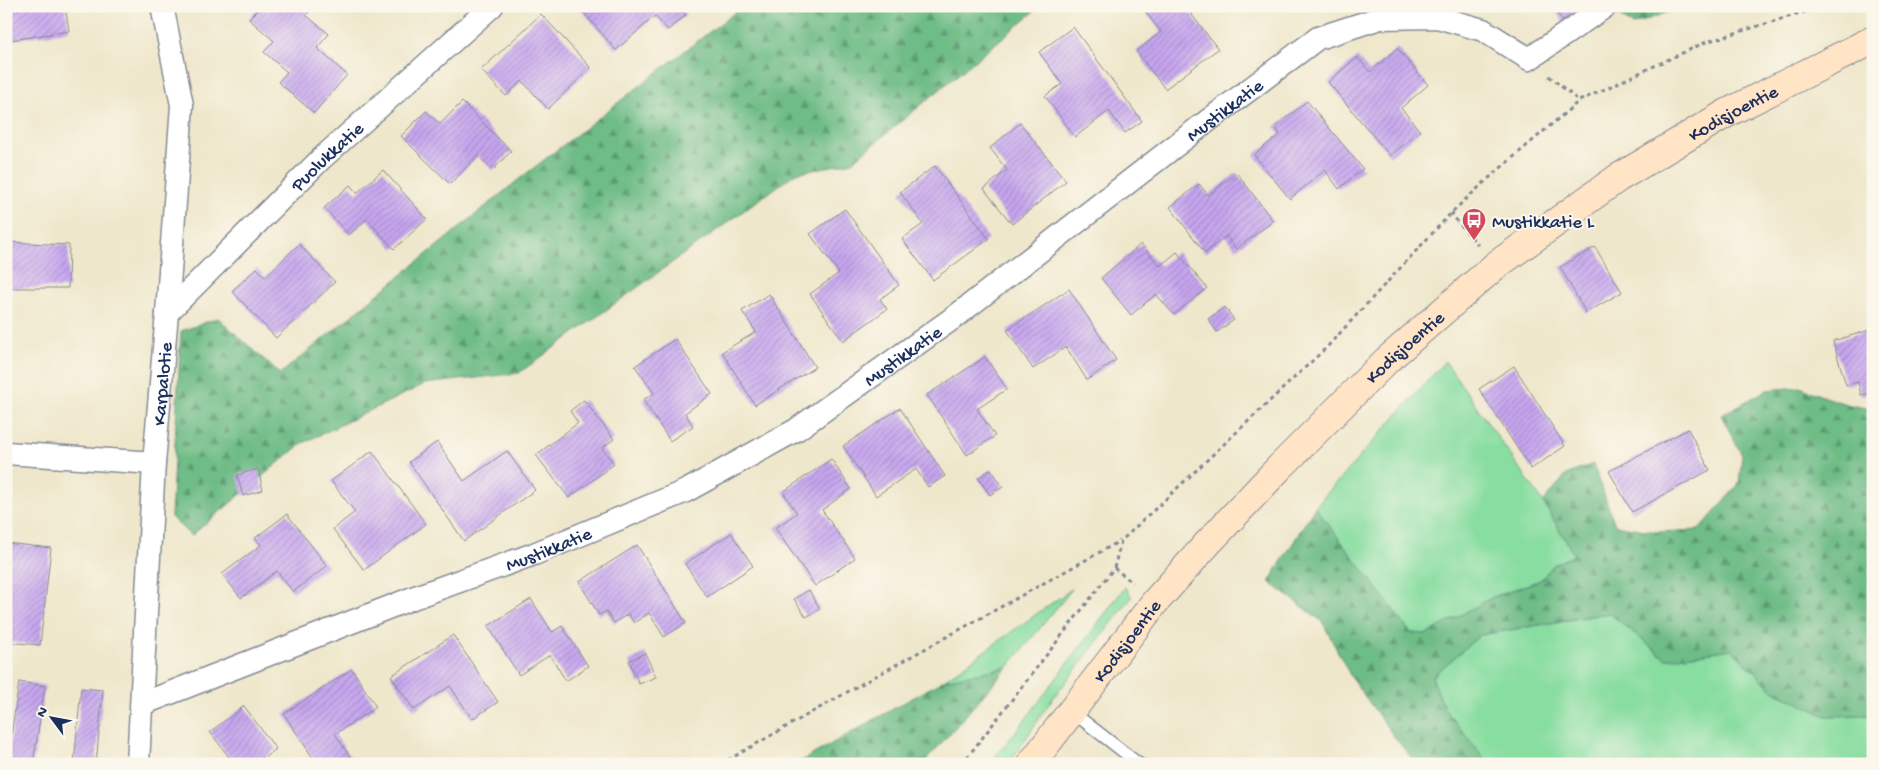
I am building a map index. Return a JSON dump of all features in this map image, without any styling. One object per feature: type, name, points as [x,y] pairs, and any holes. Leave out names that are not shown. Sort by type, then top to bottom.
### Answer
[{"type":"street","name":"Karpalotie","points":[[138,764],[154,463],[182,105],[162,6]]},
{"type":"street","name":"Puolukkatie","points":[[167,313],[321,159],[492,6]]},
{"type":"street","points":[[1529,59],[1606,6]]},
{"type":"street","name":"Mustikkatie","points":[[142,704],[418,596],[534,554],[686,491],[796,430],[956,316],[1197,129],[1318,38],[1380,18],[1437,18],[1483,30],[1529,59]]},
{"type":"street","name":"Kodisjoentie","points":[[1031,764],[1155,602],[1208,543],[1273,474],[1386,361],[1495,266],[1618,178],[1727,113],[1873,40]]},
{"type":"street","points":[[6,453],[154,463]]},
{"type":"lane","points":[[1071,711],[1139,764]]},
{"type":"path","points":[[721,764],[1120,540],[1326,348],[1453,211],[1579,101],[1706,42],[1824,6]]},
{"type":"path","points":[[1529,59],[1579,101]]},
{"type":"path","points":[[1453,211],[1452,214],[1495,266]]},
{"type":"path","points":[[962,764],[1114,568],[1120,540]]},
{"type":"green space","points":[[743,6],[1041,6],[852,162],[796,173],[519,373],[425,384],[301,444],[191,536],[171,517],[181,331],[218,318],[280,374],[518,180]]},
{"type":"green space","points":[[1613,6],[1685,6],[1632,25],[1609,8]]},
{"type":"green space","points":[[1445,361],[1543,502],[1575,555],[1553,565],[1541,580],[1493,597],[1427,635],[1411,634],[1315,507]]},
{"type":"green space","points":[[1800,387],[1827,398],[1873,409],[1873,715],[1826,716],[1774,691],[1731,649],[1666,659],[1609,613],[1480,635],[1432,677],[1444,708],[1489,764],[1417,764],[1395,738],[1351,677],[1322,621],[1269,582],[1315,507],[1411,633],[1427,634],[1493,597],[1541,580],[1553,565],[1574,555],[1543,502],[1566,475],[1593,464],[1615,525],[1657,532],[1699,530],[1739,484],[1742,455],[1721,415],[1767,390]]},
{"type":"green space","points":[[1125,587],[1132,597],[1048,705],[1009,764],[989,764],[1019,728]]},
{"type":"green space","points":[[1073,588],[1008,667],[944,680]]},
{"type":"green space","points":[[1609,613],[1666,659],[1731,649],[1774,691],[1826,716],[1873,715],[1873,764],[1489,764],[1444,708],[1432,677],[1480,635]]},
{"type":"green space","points":[[1008,667],[923,764],[796,764],[944,680]]},
{"type":"building","points":[[6,6],[65,6],[69,31],[11,40]]},
{"type":"building","points":[[260,6],[314,6],[306,15],[329,34],[317,48],[347,75],[314,113],[278,82],[287,72],[264,52],[274,41],[249,19]]},
{"type":"building","points":[[578,6],[678,6],[686,15],[668,30],[655,16],[616,50]]},
{"type":"building","points":[[1141,6],[1185,6],[1218,49],[1165,89],[1136,51],[1161,32]]},
{"type":"building","points":[[1552,6],[1589,6],[1565,24]]},
{"type":"building","points":[[541,14],[591,68],[548,109],[522,81],[506,96],[481,70]]},
{"type":"building","points":[[1073,27],[1142,121],[1125,133],[1109,111],[1075,137],[1045,96],[1062,84],[1039,52]]},
{"type":"building","points":[[1397,48],[1428,85],[1401,108],[1420,131],[1390,156],[1328,82],[1357,57],[1370,72]]},
{"type":"building","points":[[1307,101],[1363,169],[1339,189],[1325,170],[1290,199],[1254,155],[1280,134],[1275,127]]},
{"type":"building","points":[[462,102],[511,151],[493,170],[478,156],[450,184],[401,136],[426,111],[440,124]]},
{"type":"building","points":[[1020,123],[1066,181],[1012,224],[984,189],[1007,170],[990,148]]},
{"type":"building","points":[[935,166],[989,239],[933,280],[902,239],[923,224],[900,192]]},
{"type":"building","points":[[383,170],[427,219],[394,249],[367,219],[349,235],[324,208],[350,185],[357,193]]},
{"type":"building","points":[[1237,173],[1273,221],[1236,249],[1226,236],[1205,253],[1170,207],[1199,184],[1208,195]]},
{"type":"building","points":[[845,209],[899,285],[880,299],[887,309],[843,341],[810,294],[839,273],[810,234]]},
{"type":"building","points":[[6,242],[69,245],[68,288],[6,288]]},
{"type":"building","points":[[299,244],[335,282],[276,338],[232,291],[257,268],[265,277]]},
{"type":"building","points":[[1141,244],[1160,266],[1177,252],[1207,288],[1174,315],[1156,294],[1131,315],[1101,278]]},
{"type":"building","points":[[1595,247],[1622,292],[1586,313],[1560,267]]},
{"type":"building","points":[[1069,289],[1116,360],[1087,380],[1066,347],[1033,369],[1007,330]]},
{"type":"building","points":[[769,294],[815,367],[755,405],[722,352],[756,332],[742,311]]},
{"type":"building","points":[[1225,307],[1234,320],[1217,332],[1208,319]]},
{"type":"building","points":[[1873,329],[1873,392],[1861,395],[1858,382],[1846,385],[1833,341]]},
{"type":"building","points":[[675,339],[712,394],[685,413],[693,426],[670,441],[643,400],[654,393],[635,366]]},
{"type":"building","points":[[985,357],[1007,389],[977,409],[995,436],[967,455],[927,395]]},
{"type":"building","points":[[1514,366],[1565,446],[1531,469],[1479,389]]},
{"type":"building","points":[[584,400],[614,439],[602,448],[614,464],[569,498],[536,455],[578,423],[570,411]]},
{"type":"building","points":[[900,408],[945,476],[928,487],[916,469],[876,496],[843,446]]},
{"type":"building","points":[[1688,429],[1710,470],[1632,512],[1609,471]]},
{"type":"building","points":[[437,442],[464,481],[507,451],[535,490],[464,541],[409,462]]},
{"type":"building","points":[[372,451],[426,524],[364,570],[333,529],[355,512],[331,481]]},
{"type":"building","points":[[831,459],[851,489],[822,510],[855,558],[815,586],[775,528],[797,513],[783,492]]},
{"type":"building","points":[[258,469],[263,490],[243,496],[237,475]]},
{"type":"building","points":[[991,469],[1003,487],[990,495],[978,478]]},
{"type":"building","points":[[287,514],[327,566],[293,592],[277,571],[241,598],[222,574],[261,545],[255,538]]},
{"type":"building","points":[[731,533],[753,566],[707,597],[685,564]]},
{"type":"building","points":[[6,543],[51,548],[40,645],[6,642]]},
{"type":"building","points":[[637,545],[686,623],[664,637],[649,613],[634,623],[628,614],[614,623],[606,611],[599,615],[579,582]]},
{"type":"building","points":[[809,590],[820,609],[806,617],[794,599]]},
{"type":"building","points":[[531,599],[552,632],[562,626],[588,666],[566,681],[550,655],[519,675],[488,626]]},
{"type":"building","points":[[453,635],[498,702],[472,719],[450,686],[414,710],[391,676]]},
{"type":"building","points":[[645,653],[656,677],[639,684],[629,661]]},
{"type":"building","points":[[352,669],[376,707],[335,734],[355,764],[317,764],[284,714]]},
{"type":"building","points":[[19,682],[45,686],[33,764],[7,764]]},
{"type":"building","points":[[81,688],[103,690],[96,764],[74,764]]},
{"type":"building","points":[[244,706],[276,749],[260,761],[262,764],[220,764],[229,757],[210,732]]},
{"type":"place","name":"Mustikkatie L","points":[[1474,241]]}]
